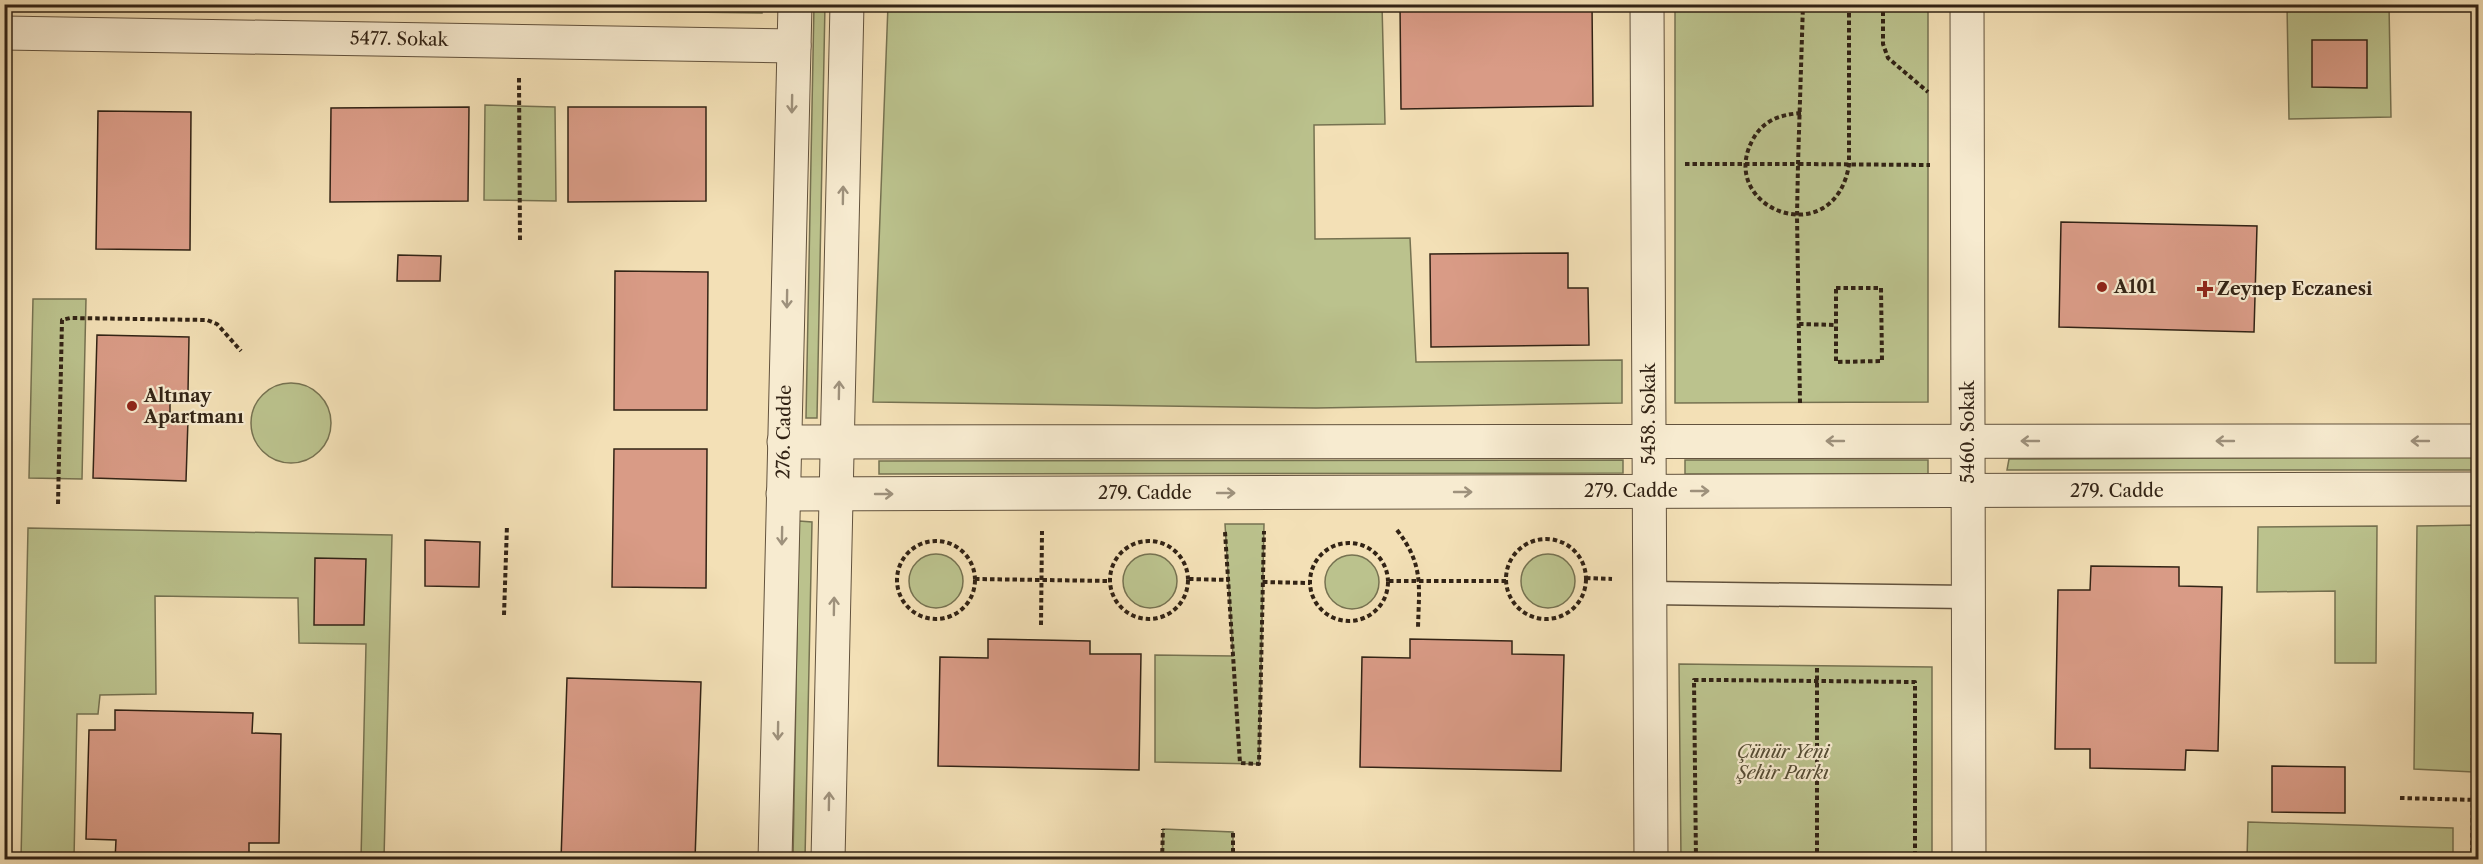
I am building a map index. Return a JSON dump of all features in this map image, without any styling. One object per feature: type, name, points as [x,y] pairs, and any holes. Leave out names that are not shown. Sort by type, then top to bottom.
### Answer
[{"type":"street","name":"276. Cadde","points":[[775,860],[795,4]]},
{"type":"street","points":[[828,860],[847,4]]},
{"type":"street","name":"5458. Sokak","points":[[1647,4],[1649,491],[1636,586],[1651,860]]},
{"type":"street","name":"5460. Sokak","points":[[1967,4],[1969,860]]},
{"type":"street","name":"5477. Sokak","points":[[4,33],[794,46]]},
{"type":"street","points":[[784,442],[2478,441]]},
{"type":"street","name":"279. Cadde","points":[[783,494],[2478,489]]},
{"type":"lane","points":[[1636,586],[1968,597]]},
{"type":"path","points":[[1800,403],[1797,216],[1803,4]]},
{"type":"path","points":[[1801,113],[1781,115],[1767,122],[1756,134],[1748,148],[1746,164],[1748,180],[1756,195],[1767,206],[1781,213],[1797,216],[1813,213],[1827,206],[1839,194],[1846,180],[1849,165],[1849,4]]},
{"type":"path","points":[[1883,4],[1883,44],[1888,58],[1928,92]]},
{"type":"path","points":[[519,73],[520,242]]},
{"type":"path","points":[[1648,165],[1967,166]]},
{"type":"path","points":[[1836,288],[1881,288],[1882,361],[1836,362],[1836,325],[1836,288]]},
{"type":"path","points":[[58,504],[63,320],[70,318],[207,320],[217,324],[241,351]]},
{"type":"path","points":[[1799,324],[1836,325]]},
{"type":"path","points":[[1225,524],[1240,763],[1259,764],[1264,524]]},
{"type":"path","points":[[1393,524],[1409,546],[1417,564],[1418,628]]},
{"type":"path","points":[[504,615],[507,525]]},
{"type":"path","points":[[1041,625],[1042,525]]},
{"type":"path","points":[[933,540],[946,541],[957,546],[967,555],[973,566],[975,579],[974,592],[968,603],[958,613],[946,619],[933,620],[909,609],[899,592],[897,573],[909,550],[920,543],[933,540]]},
{"type":"path","points":[[1543,540],[1555,541],[1568,546],[1577,554],[1586,578],[1578,604],[1568,613],[1556,618],[1542,619],[1530,616],[1518,609],[1510,598],[1507,581],[1510,562],[1519,550],[1530,543],[1543,540]]},
{"type":"path","points":[[1146,541],[1159,542],[1171,547],[1187,566],[1189,579],[1181,604],[1172,614],[1159,619],[1146,620],[1133,617],[1122,609],[1114,599],[1110,581],[1114,561],[1122,551],[1133,544],[1146,541]]},
{"type":"path","points":[[1346,542],[1359,543],[1371,548],[1387,568],[1389,581],[1387,594],[1376,610],[1359,621],[1346,622],[1322,611],[1314,600],[1310,583],[1310,574],[1323,552],[1346,542]]},
{"type":"path","points":[[2472,860],[2476,800],[2476,566],[2478,560]]},
{"type":"path","points":[[1586,578],[1636,586]]},
{"type":"path","points":[[975,579],[1110,581]]},
{"type":"path","points":[[1189,579],[1229,580]]},
{"type":"path","points":[[1389,581],[1507,581]]},
{"type":"path","points":[[1263,582],[1310,583]]},
{"type":"path","points":[[1817,666],[1817,860]]},
{"type":"path","points":[[1696,860],[1694,680],[1915,682],[1915,860]]},
{"type":"path","points":[[2400,798],[2476,800]]},
{"type":"path","points":[[1162,860],[1163,829]]},
{"type":"path","points":[[1233,832],[1233,860]]},
{"type":"green space","points":[[539,4],[762,4],[762,13],[539,10]]},
{"type":"green space","points":[[825,4],[817,418],[806,418],[814,5]]},
{"type":"green space","points":[[888,5],[1382,5],[1385,124],[1314,125],[1315,239],[1410,238],[1416,362],[1622,360],[1622,403],[1316,408],[873,402]]},
{"type":"green space","points":[[1675,5],[1928,5],[1928,402],[1675,403]]},
{"type":"green space","points":[[2287,5],[2389,5],[2391,117],[2289,119]]},
{"type":"green space","points":[[485,105],[555,107],[556,201],[484,200]]},
{"type":"green space","points":[[33,299],[86,299],[82,479],[29,478]]},
{"type":"green space","points":[[291,383],[306,386],[319,395],[328,408],[331,423],[328,438],[319,451],[306,460],[291,463],[276,460],[263,451],[254,438],[251,423],[254,408],[263,395],[276,386]]},
{"type":"green space","points":[[2478,457],[2478,470],[2007,470],[2009,459]]},
{"type":"green space","points":[[1623,460],[1623,473],[879,474],[879,461]]},
{"type":"green space","points":[[1685,460],[1928,460],[1928,474],[1685,474]]},
{"type":"green space","points":[[799,521],[812,522],[805,859],[793,860]]},
{"type":"green space","points":[[1225,524],[1264,524],[1259,764],[1155,762],[1155,655],[1233,656]]},
{"type":"green space","points":[[2478,525],[2473,772],[2414,769],[2417,526]]},
{"type":"green space","points":[[2377,526],[2376,663],[2335,663],[2335,591],[2257,592],[2258,527]]},
{"type":"green space","points":[[28,528],[392,535],[384,859],[361,859],[366,644],[299,643],[298,598],[155,596],[156,694],[100,695],[98,714],[77,714],[74,859],[21,860]]},
{"type":"green space","points":[[936,554],[946,556],[955,562],[961,571],[963,581],[961,591],[955,600],[946,606],[936,608],[926,606],[917,600],[911,591],[909,581],[911,571],[917,562],[926,556]]},
{"type":"green space","points":[[1150,554],[1160,556],[1169,562],[1175,571],[1177,581],[1175,591],[1169,600],[1160,606],[1150,608],[1140,606],[1131,600],[1125,591],[1123,581],[1125,571],[1131,562],[1140,556]]},
{"type":"green space","points":[[1548,554],[1558,556],[1567,562],[1573,571],[1575,581],[1573,591],[1567,600],[1558,606],[1548,608],[1538,606],[1529,600],[1523,591],[1521,581],[1523,571],[1529,562],[1538,556]]},
{"type":"green space","points":[[1352,555],[1362,557],[1371,563],[1377,572],[1379,582],[1377,592],[1371,601],[1362,607],[1352,609],[1342,607],[1333,601],[1327,592],[1325,582],[1327,572],[1333,563],[1342,557]]},
{"type":"green space","name":"Çünür Yeni Şehir Parkı","points":[[1679,664],[1932,667],[1932,859],[1681,859]]},
{"type":"green space","points":[[2248,822],[2453,828],[2453,859],[2247,859]]},
{"type":"green space","points":[[1163,829],[1233,832],[1233,859],[1162,859]]},
{"type":"building","points":[[1400,4],[1592,4],[1593,106],[1401,109]]},
{"type":"building","points":[[2312,40],[2367,40],[2367,88],[2312,87]]},
{"type":"building","points":[[469,107],[468,201],[330,202],[331,108]]},
{"type":"building","points":[[568,107],[706,107],[706,201],[568,202]]},
{"type":"building","points":[[98,111],[191,112],[190,250],[96,249]]},
{"type":"building","points":[[2061,222],[2257,226],[2254,332],[2059,327]]},
{"type":"building","points":[[1568,253],[1568,288],[1588,288],[1589,345],[1431,347],[1430,254]]},
{"type":"building","points":[[398,255],[441,256],[440,281],[397,281]]},
{"type":"building","points":[[615,271],[708,272],[707,410],[614,410]]},
{"type":"building","name":"Altınay Apartmanı","points":[[97,335],[189,337],[188,392],[170,392],[170,419],[188,419],[186,481],[93,478]]},
{"type":"building","points":[[614,449],[707,449],[706,588],[612,587]]},
{"type":"building","points":[[425,540],[480,542],[479,587],[425,586]]},
{"type":"building","points":[[315,558],[366,559],[364,625],[314,625]]},
{"type":"building","points":[[2091,566],[2179,567],[2179,586],[2222,587],[2218,751],[2186,750],[2185,770],[2090,768],[2090,749],[2055,749],[2058,590],[2090,590]]},
{"type":"building","points":[[988,639],[1090,641],[1090,654],[1141,654],[1139,770],[938,766],[940,657],[988,658]]},
{"type":"building","points":[[1410,639],[1512,641],[1512,654],[1564,655],[1561,771],[1360,767],[1362,657],[1410,658]]},
{"type":"building","points":[[567,678],[701,682],[695,860],[561,860]]},
{"type":"building","points":[[115,710],[253,713],[252,733],[281,734],[279,843],[249,843],[249,860],[115,860],[116,840],[86,839],[89,730],[115,730]]},
{"type":"building","points":[[2272,766],[2345,767],[2345,813],[2272,812]]},
{"type":"place","name":"A101","points":[[2102,287]]},
{"type":"place","name":"Zeynep Eczanesi","points":[[2205,289]]},
{"type":"place","name":"Altınay Apartmanı","points":[[132,406]]}]
